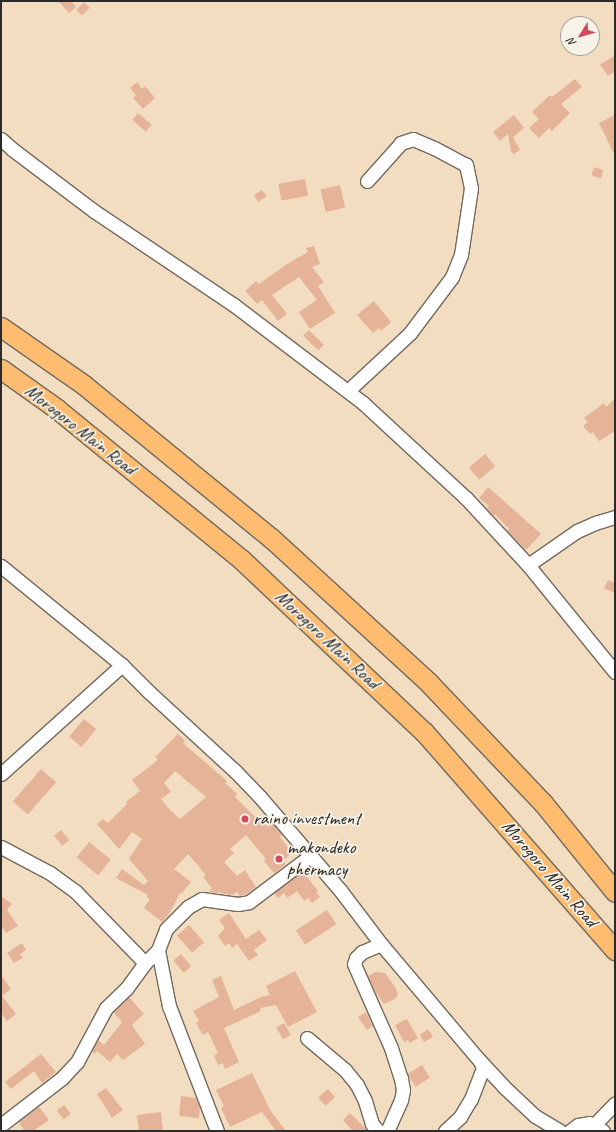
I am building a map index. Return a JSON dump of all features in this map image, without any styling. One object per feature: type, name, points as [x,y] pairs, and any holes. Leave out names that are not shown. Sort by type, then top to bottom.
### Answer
[{"type":"highway","name":"Morogoro Main Road","points":[[1,327],[84,385],[271,538],[388,645],[429,683],[543,803],[615,892]]},
{"type":"highway","name":"Morogoro Main Road","points":[[1,369],[57,409],[242,560],[424,732],[615,950]]},
{"type":"street","points":[[1,139],[94,212],[234,305],[363,403],[466,498],[528,565],[615,672]]},
{"type":"street","points":[[353,386],[410,333],[452,277],[461,255],[471,188],[466,165],[413,139],[401,144],[367,181]]},
{"type":"street","points":[[528,565],[577,531],[594,523],[615,517]]},
{"type":"street","points":[[1,566],[122,665],[251,787],[340,890],[381,944],[480,1061],[503,1086],[536,1116],[560,1131]]},
{"type":"street","points":[[1,774],[122,665]]},
{"type":"street","points":[[1,847],[50,873],[76,892],[145,962]]},
{"type":"street","points":[[1,1125],[62,1078],[77,1062],[106,1008],[126,989],[145,962],[158,950],[166,929],[188,907],[202,899],[243,904],[249,902],[310,856]]},
{"type":"street","points":[[381,944],[362,952],[356,958],[354,964],[391,1048],[401,1078],[403,1090],[401,1100],[387,1131]]},
{"type":"street","points":[[158,950],[169,1006],[217,1131]]},
{"type":"street","points":[[307,1038],[345,1070],[357,1085],[365,1101],[372,1124],[378,1131]]},
{"type":"street","points":[[445,1131],[460,1117],[471,1099],[483,1067],[480,1061]]},
{"type":"street","points":[[570,1131],[583,1123],[599,1128],[615,1103]]},
{"type":"street","points":[[612,1131],[615,1128]]},
{"type":"building","points":[[58,1],[71,1],[76,7],[69,13]]},
{"type":"building","points":[[84,2],[90,8],[82,15],[76,10]]},
{"type":"building","points":[[615,55],[615,71],[608,76],[600,65]]},
{"type":"building","points":[[575,79],[582,87],[561,104],[570,113],[552,131],[549,128],[539,138],[529,128],[539,119],[532,112],[550,95],[552,97]]},
{"type":"building","points":[[137,82],[142,89],[145,86],[155,98],[143,109],[133,98],[136,95],[130,88]]},
{"type":"building","points":[[138,113],[152,125],[146,132],[132,120]]},
{"type":"building","points":[[514,115],[524,128],[513,137],[520,150],[514,154],[511,151],[508,134],[500,141],[493,132]]},
{"type":"building","points":[[615,115],[615,156],[599,123]]},
{"type":"building","points":[[594,167],[604,170],[601,179],[591,176]]},
{"type":"building","points":[[305,179],[308,196],[281,200],[278,184]]},
{"type":"building","points":[[340,185],[345,207],[326,212],[321,189]]},
{"type":"building","points":[[262,190],[267,196],[258,202],[254,195]]},
{"type":"building","points":[[314,246],[320,264],[312,267],[324,282],[318,286],[335,313],[310,329],[299,312],[317,300],[299,277],[272,295],[287,314],[278,321],[262,300],[257,304],[245,291],[256,281],[259,284],[287,264],[308,252],[306,248]]},
{"type":"building","points":[[374,301],[391,322],[381,331],[379,328],[373,333],[357,315]]},
{"type":"building","points":[[309,330],[324,345],[318,351],[303,336]]},
{"type":"building","points":[[615,399],[615,431],[599,441],[593,432],[590,434],[583,426],[588,422],[584,418],[604,403],[606,407]]},
{"type":"building","points":[[485,454],[495,466],[479,480],[469,467]]},
{"type":"building","points":[[488,487],[541,534],[526,550],[507,531],[509,529],[487,508],[489,506],[479,498]]},
{"type":"building","points":[[608,580],[615,583],[615,593],[604,588]]},
{"type":"building","points":[[84,719],[96,729],[81,747],[69,737]]},
{"type":"building","points":[[178,734],[185,741],[183,743],[227,781],[225,783],[237,794],[235,797],[258,820],[260,818],[268,827],[272,823],[282,835],[280,837],[292,853],[283,861],[286,864],[274,873],[264,861],[266,859],[246,835],[230,849],[234,853],[224,862],[237,876],[245,870],[256,887],[240,896],[237,892],[233,895],[219,892],[209,892],[212,888],[203,877],[206,875],[188,854],[174,869],[191,882],[181,894],[180,893],[169,914],[162,922],[144,908],[150,899],[147,897],[148,895],[116,878],[122,869],[144,885],[148,881],[129,859],[142,839],[132,832],[119,849],[97,824],[103,819],[108,823],[127,804],[126,802],[140,791],[132,780],[158,760],[155,757]],"holes":[[[175,771],[206,797],[180,819],[161,799],[171,792],[164,783]]]},
{"type":"building","points":[[41,769],[56,782],[28,815],[13,801]]},
{"type":"building","points":[[61,830],[69,840],[62,846],[54,836]]},
{"type":"building","points":[[89,842],[111,860],[98,875],[76,858]]},
{"type":"building","points":[[303,871],[318,891],[316,892],[320,897],[312,903],[308,898],[304,901],[297,891],[287,898],[284,893],[278,898],[274,893]]},
{"type":"building","points":[[1,896],[12,904],[7,910],[18,926],[6,933],[1,926]]},
{"type":"building","points":[[327,910],[336,924],[305,944],[296,930]]},
{"type":"building","points":[[229,913],[246,939],[259,930],[267,940],[254,950],[258,955],[249,961],[237,944],[232,948],[229,943],[225,946],[218,936],[225,928],[219,920]]},
{"type":"building","points":[[189,925],[204,942],[192,953],[177,935]]},
{"type":"building","points":[[22,943],[26,950],[20,954],[23,958],[14,963],[7,953]]},
{"type":"building","points":[[181,954],[191,966],[184,973],[173,960]]},
{"type":"building","points":[[295,971],[317,1012],[288,1027],[276,1005],[260,1008],[261,1011],[224,1028],[239,1062],[225,1069],[223,1063],[218,1065],[214,1056],[218,1053],[208,1032],[203,1035],[196,1023],[199,1021],[193,1011],[219,997],[212,980],[221,976],[234,1010],[261,997],[270,995],[266,986]]},
{"type":"building","points":[[375,972],[385,973],[398,994],[395,999],[384,1004],[375,991],[368,976]]},
{"type":"building","points":[[1,975],[11,989],[2,996],[16,1014],[7,1021],[1,1012]]},
{"type":"building","points":[[129,997],[144,1014],[132,1025],[145,1044],[123,1060],[117,1054],[110,1062],[97,1051],[95,1054],[92,1051],[98,1040],[104,1045],[122,1022],[113,1012]]},
{"type":"building","points":[[366,1012],[373,1026],[367,1030],[358,1017]]},
{"type":"building","points":[[407,1019],[418,1038],[410,1043],[408,1040],[404,1042],[395,1025]]},
{"type":"building","points":[[284,1023],[291,1035],[283,1040],[276,1028]]},
{"type":"building","points":[[428,1029],[433,1037],[424,1042],[420,1035]]},
{"type":"building","points":[[41,1054],[56,1072],[42,1083],[34,1071],[11,1089],[5,1082]]},
{"type":"building","points":[[422,1065],[430,1078],[416,1087],[408,1074]]},
{"type":"building","points":[[252,1073],[270,1110],[286,1131],[276,1131],[262,1112],[230,1127],[221,1108],[224,1106],[216,1090]]},
{"type":"building","points":[[106,1088],[123,1110],[112,1118],[97,1094]]},
{"type":"building","points":[[328,1089],[335,1097],[325,1106],[318,1098]]},
{"type":"building","points":[[181,1096],[196,1098],[200,1108],[199,1118],[179,1116]]},
{"type":"building","points":[[64,1105],[71,1114],[64,1119],[57,1111]]},
{"type":"building","points":[[39,1107],[49,1120],[33,1131],[25,1131],[19,1123],[20,1121]]},
{"type":"building","points":[[161,1112],[163,1131],[139,1131],[137,1115]]},
{"type":"building","points":[[350,1113],[367,1131],[353,1131],[343,1120]]},
{"type":"place","name":"raino investment","points":[[245,819]]},
{"type":"place","name":"makondeko phermacy","points":[[279,859]]}]
